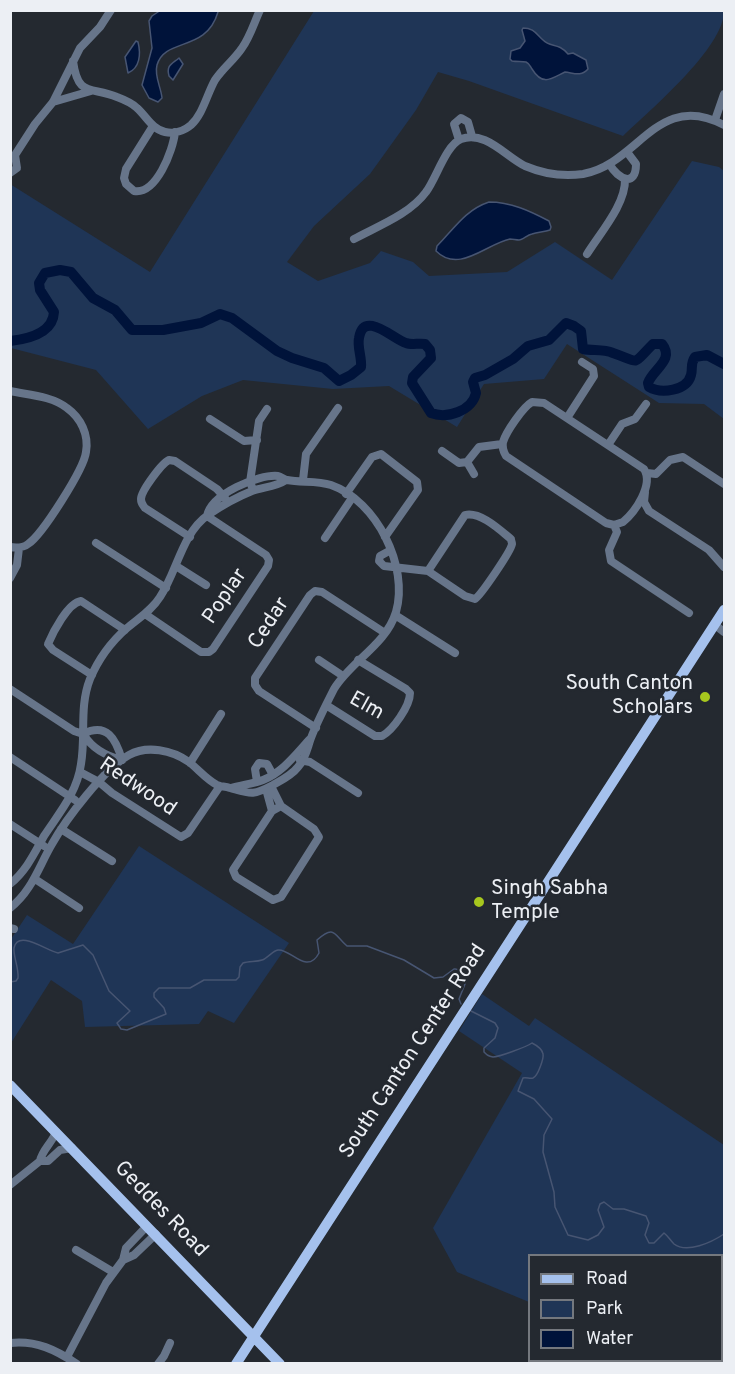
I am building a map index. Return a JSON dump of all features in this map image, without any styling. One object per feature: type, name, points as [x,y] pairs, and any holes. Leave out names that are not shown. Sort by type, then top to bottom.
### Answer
[{"type":"main road","name":"South Canton Center Road","points":[[236,1364],[378,1142],[722,621]]},
{"type":"main road","name":"Geddes Road","points":[[10,1085],[280,1364]]},
{"type":"street","points":[[10,173],[17,168],[13,157],[53,102],[80,48],[100,27],[111,10]]},
{"type":"street","points":[[73,61],[76,80],[91,91],[127,101],[137,108],[153,126],[161,131],[175,132],[188,127],[197,117],[218,76],[246,42],[260,10]]},
{"type":"street","points":[[53,102],[91,91]]},
{"type":"street","points":[[715,120],[724,94]]},
{"type":"street","points":[[354,239],[409,209],[420,200],[451,147],[459,140],[472,136],[486,141],[523,165],[549,174],[581,174],[610,165],[650,130],[669,120],[692,116],[715,120],[724,125]]},
{"type":"street","points":[[459,140],[454,124],[461,118],[468,122],[472,136]]},
{"type":"street","points":[[153,126],[125,172],[126,184],[134,191],[144,191],[152,185],[173,148],[175,132]]},
{"type":"street","points":[[610,165],[617,176],[625,179],[633,176],[637,168],[635,161],[627,152]]},
{"type":"street","points":[[587,254],[622,200],[625,179]]},
{"type":"street","points":[[567,418],[594,376],[593,369],[582,362]]},
{"type":"street","points":[[10,391],[54,401],[69,409],[82,424],[87,447],[81,469],[38,536],[28,544],[15,548],[19,559],[10,578]]},
{"type":"street","points":[[646,489],[623,522],[614,525],[606,523],[509,459],[504,453],[502,444],[525,407],[532,402],[544,403],[642,467],[648,480],[644,502],[649,511]]},
{"type":"street","points":[[608,445],[622,424],[635,419],[646,404]]},
{"type":"street","points":[[303,480],[306,454],[338,408]]},
{"type":"street","points":[[207,516],[252,486],[260,422],[267,409]]},
{"type":"street","points":[[210,418],[244,441],[257,440]]},
{"type":"street","points":[[442,451],[459,463],[467,462],[479,447],[502,444]]},
{"type":"street","points":[[325,538],[372,457],[381,454],[417,482],[418,490],[385,537]]},
{"type":"street","points":[[647,474],[656,474],[670,460],[683,458],[724,484]]},
{"type":"street","points":[[190,537],[142,504],[142,495],[163,464],[169,460],[175,461],[218,489],[229,503]]},
{"type":"street","points":[[467,462],[474,474]]},
{"type":"street","points":[[10,884],[23,872],[71,797],[80,772],[83,704],[92,675],[111,644],[156,603],[166,588],[190,537],[207,516],[211,506],[223,495],[278,476],[286,480],[303,480],[333,486],[365,508],[391,550],[399,592],[395,615],[385,633],[344,676],[326,705],[303,761],[291,775],[266,783]]},
{"type":"street","points":[[629,515],[639,510],[649,511],[709,550],[724,555]]},
{"type":"street","points":[[391,550],[380,556],[380,561],[384,566],[428,571],[465,596],[475,598],[481,593],[507,553],[512,544],[511,539],[472,513],[465,515],[428,571]]},
{"type":"street","name":"Poplar","points":[[145,614],[201,652],[209,652],[268,566],[269,560],[266,555],[207,516]]},
{"type":"street","points":[[614,525],[617,532],[609,550],[611,561],[689,613]]},
{"type":"street","points":[[96,543],[166,588]]},
{"type":"street","points":[[709,550],[724,567]]},
{"type":"street","points":[[177,566],[206,585]]},
{"type":"street","name":"Cedar","points":[[316,728],[259,691],[255,682],[310,595],[315,591],[322,592],[385,633]]},
{"type":"street","points":[[92,675],[53,650],[48,644],[69,608],[74,602],[81,601],[125,630]]},
{"type":"street","points":[[395,615],[455,654]]},
{"type":"street","points":[[320,660],[344,676]]},
{"type":"street","name":"Elm","points":[[326,705],[375,736],[382,736],[389,732],[409,701],[410,693],[358,660]]},
{"type":"street","points":[[10,689],[74,731],[83,734],[98,729],[109,733],[119,747],[122,760]]},
{"type":"street","points":[[190,763],[221,714]]},
{"type":"street","points":[[83,734],[96,748],[122,760]]},
{"type":"street","points":[[12,904],[35,879],[49,850],[80,803],[122,760],[139,752],[160,750],[177,755],[190,763],[207,779],[220,786],[239,792],[259,792],[311,738]]},
{"type":"street","points":[[10,757],[80,803]]},
{"type":"street","points":[[294,757],[310,762],[358,794]]},
{"type":"street","name":"Redwood","points":[[80,772],[99,782],[111,794],[181,837],[188,834],[220,786]]},
{"type":"street","points":[[266,783],[281,806],[315,829],[319,837],[281,897],[273,900],[237,877],[233,870],[272,811],[281,806]]},
{"type":"street","points":[[266,783],[272,811]]},
{"type":"street","points":[[10,824],[49,850]]},
{"type":"street","points":[[62,829],[112,861]]},
{"type":"street","points":[[35,879],[79,908]]},
{"type":"street","points":[[40,1161],[41,1153],[51,1143],[56,1132]]},
{"type":"street","points":[[10,1185],[40,1161],[48,1161],[60,1150],[72,1148]]},
{"type":"street","points":[[123,1260],[126,1248],[147,1226]]},
{"type":"street","points":[[67,1357],[113,1272],[123,1260],[134,1255],[156,1234]]},
{"type":"street","points":[[76,1250],[113,1272]]},
{"type":"street","points":[[10,1343],[36,1344],[52,1348],[77,1364]]},
{"type":"street","points":[[158,1364],[170,1343]]},
{"type":"green space","points":[[314,11],[724,11],[721,26],[699,60],[667,95],[623,136],[438,72],[416,110],[370,174],[314,226],[287,262],[318,281],[370,263],[381,251],[413,262],[429,276],[507,272],[555,242],[612,280],[692,161],[719,167],[724,171],[724,419],[704,404],[659,403],[567,344],[544,379],[484,384],[457,427],[389,386],[333,389],[243,380],[202,396],[148,429],[96,370],[11,348],[10,184],[150,272]]},
{"type":"green space","points":[[139,846],[289,943],[234,1023],[208,1011],[199,1024],[85,1027],[82,1001],[51,980],[11,1043],[11,939],[27,915],[73,944]]},
{"type":"green space","points":[[482,994],[529,1026],[535,1018],[724,1145],[723,1260],[723,1254],[528,1254],[528,1302],[457,1272],[433,1228],[522,1073],[459,1031]]},
{"type":"water","points":[[161,10],[217,10],[218,12],[205,34],[161,56],[156,69],[162,98],[158,102],[149,98],[142,85],[152,48],[149,21]]},
{"type":"water","points":[[523,28],[532,30],[546,42],[561,48],[568,54],[573,53],[586,60],[588,69],[580,74],[565,72],[548,80],[536,75],[527,63],[512,61],[511,51],[520,48],[525,41]]},
{"type":"water","points":[[136,41],[139,47],[139,60],[135,68],[128,73],[125,57]]},
{"type":"water","points":[[179,58],[183,64],[173,80],[169,76],[168,69]]},
{"type":"water","points":[[489,202],[513,205],[535,214],[549,221],[550,230],[521,240],[510,239],[501,242],[463,259],[454,260],[436,251],[437,246],[466,215]]},
{"type":"waterway","points":[[10,341],[38,334],[49,325],[54,312],[40,290],[39,283],[45,273],[60,270],[71,272],[93,298],[115,310],[132,330],[163,330],[201,323],[220,314],[232,318],[277,351],[324,368],[339,381],[361,367],[359,338],[362,330],[367,326],[380,329],[406,343],[425,344],[430,350],[431,358],[413,377],[412,383],[431,413],[437,415],[458,412],[470,405],[476,393],[473,382],[475,378],[513,359],[528,346],[549,340],[566,323],[581,331],[583,349],[609,352],[633,360],[638,359],[653,344],[662,344],[666,355],[665,360],[648,383],[649,387],[654,389],[673,390],[684,385],[691,375],[695,357],[707,355],[724,364]]},
{"type":"waterway","points":[[10,982],[18,978],[14,948],[21,940],[58,953],[83,945],[93,955],[109,991],[130,1011],[117,1023],[121,1029],[127,1030],[166,1014],[164,1008],[154,997],[154,993],[159,988],[190,988],[204,980],[236,980],[243,963],[262,960],[278,950],[283,950],[304,962],[309,962],[319,953],[317,940],[331,932],[347,946],[367,946],[404,960],[434,978],[443,977],[454,969],[460,970],[467,979],[459,999],[461,1004]]},
{"type":"waterway","points":[[471,1011],[495,1023],[498,1028],[495,1038],[484,1048],[484,1052],[488,1055],[493,1057],[501,1055],[532,1043],[542,1052],[543,1059],[537,1074],[533,1078],[523,1078],[518,1091],[534,1099],[552,1119],[544,1135],[543,1152],[554,1192],[555,1207],[568,1235],[588,1240],[598,1235],[604,1227],[598,1210],[600,1204],[604,1202],[613,1209],[624,1209],[646,1216],[649,1223],[645,1235],[649,1243],[654,1243],[664,1233],[674,1244],[686,1248],[706,1243],[724,1234]]},
{"type":"place","name":"South Canton Scholars","points":[[705,697]]},
{"type":"place","name":"Singh Sabha Temple","points":[[479,902]]}]
